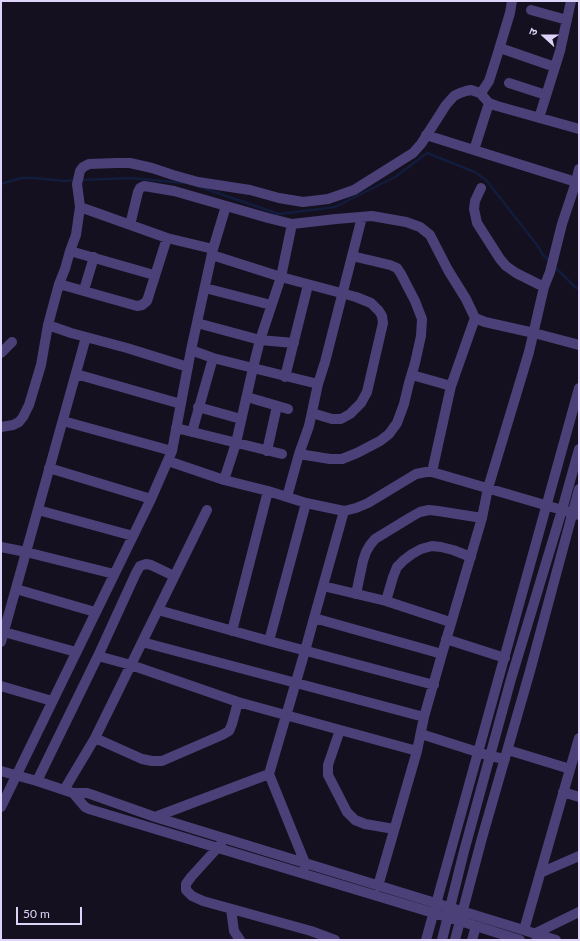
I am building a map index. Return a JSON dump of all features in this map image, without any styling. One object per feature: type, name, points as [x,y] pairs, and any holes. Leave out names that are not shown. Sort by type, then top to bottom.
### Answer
[{"type":"street","points":[[480,93],[489,81],[500,48],[512,1]]},
{"type":"street","points":[[539,118],[560,51],[571,1]]},
{"type":"street","points":[[530,10],[567,20]]},
{"type":"street","points":[[500,48],[555,67]]},
{"type":"street","points":[[509,83],[546,95]]},
{"type":"street","points":[[1,427],[13,425],[19,422],[23,417],[29,404],[41,366],[48,325],[59,284],[76,235],[80,208],[77,184],[80,170],[83,167],[89,164],[130,163],[198,182],[250,190],[278,198],[303,202],[328,199],[354,190],[413,153],[446,105],[454,96],[471,90],[480,93],[489,103],[579,129]]},
{"type":"street","points":[[474,150],[489,103]]},
{"type":"street","points":[[426,135],[576,182]]},
{"type":"street","points":[[378,886],[417,751],[424,717],[450,622],[471,557],[482,518],[488,488],[534,333],[544,287],[550,272],[562,224],[579,169]]},
{"type":"street","points":[[130,225],[138,192],[140,188],[144,186],[174,191],[292,224],[372,216],[406,222],[420,227],[430,236],[448,270],[466,299],[475,318],[485,322],[579,345]]},
{"type":"street","points":[[481,188],[475,201],[474,209],[477,223],[506,266],[516,273],[544,287]]},
{"type":"street","points":[[1,807],[133,536],[172,451],[191,350],[212,252],[226,206]]},
{"type":"street","points":[[80,208],[166,238],[212,252],[281,277],[342,293],[371,303],[379,311],[382,316],[383,323],[367,392],[361,403],[350,414],[341,419],[332,419],[312,413]]},
{"type":"street","points":[[287,497],[312,413],[318,384],[362,217]]},
{"type":"street","points":[[224,480],[236,443],[260,340],[281,277],[292,224]]},
{"type":"street","points":[[59,284],[137,306],[142,305],[146,301],[166,238]]},
{"type":"street","points":[[70,250],[154,275]]},
{"type":"street","points":[[299,454],[330,459],[342,459],[380,441],[389,434],[397,423],[412,375],[421,336],[422,319],[406,284],[396,268],[390,265],[352,256]]},
{"type":"street","points":[[84,290],[94,257]]},
{"type":"street","points":[[285,376],[308,285]]},
{"type":"street","points":[[205,288],[271,305]]},
{"type":"street","points":[[432,472],[451,386],[475,318]]},
{"type":"street","points":[[197,323],[260,340],[294,343]]},
{"type":"street","points":[[48,325],[188,367]]},
{"type":"street","points":[[76,652],[2,637],[86,337]]},
{"type":"street","points":[[1,353],[12,342]]},
{"type":"street","points":[[191,350],[213,358],[318,384]]},
{"type":"street","points":[[192,432],[213,358]]},
{"type":"street","points":[[76,374],[181,404]]},
{"type":"street","points":[[412,375],[451,386]]},
{"type":"street","points":[[426,940],[579,388]]},
{"type":"street","points":[[247,397],[288,409]]},
{"type":"street","points":[[267,451],[277,406]]},
{"type":"street","points":[[198,407],[241,419]]},
{"type":"street","points":[[63,421],[172,451]]},
{"type":"street","points":[[176,428],[282,454]]},
{"type":"street","points":[[442,940],[511,679],[579,449]]},
{"type":"street","points":[[168,461],[224,480],[268,491],[306,503],[344,511],[368,503],[416,474],[432,472],[576,515]]},
{"type":"street","points":[[49,468],[150,499]]},
{"type":"street","points":[[455,940],[576,515],[579,489]]},
{"type":"street","points":[[232,631],[268,491]]},
{"type":"street","points":[[565,498],[577,503]]},
{"type":"street","points":[[269,641],[306,503]]},
{"type":"street","points":[[38,510],[133,536]]},
{"type":"street","points":[[69,792],[207,510]]},
{"type":"street","points":[[356,594],[363,561],[370,545],[376,539],[411,517],[420,512],[429,510],[482,518]]},
{"type":"street","points":[[304,874],[305,863],[268,774],[306,651],[344,511]]},
{"type":"street","points":[[386,601],[393,576],[404,560],[412,554],[432,546],[452,550],[471,557]]},
{"type":"street","points":[[1,547],[114,574]]},
{"type":"street","points":[[37,781],[140,566],[146,564],[151,565],[174,576]]},
{"type":"street","points":[[323,586],[386,601],[450,622]]},
{"type":"street","points":[[16,589],[95,612]]},
{"type":"street","points":[[158,610],[434,685]]},
{"type":"street","points":[[314,618],[442,654]]},
{"type":"street","points":[[446,638],[504,658]]},
{"type":"street","points":[[142,642],[424,717]]},
{"type":"street","points":[[98,656],[131,665],[238,702],[417,751]]},
{"type":"street","points":[[1,686],[52,701]]},
{"type":"street","points":[[95,738],[142,759],[162,761],[222,736],[229,731],[238,702]]},
{"type":"street","points":[[340,730],[328,765],[328,775],[347,812],[355,820],[364,824],[394,829]]},
{"type":"street","points":[[421,734],[490,756],[507,754],[570,769]]},
{"type":"street","points":[[524,930],[563,792],[577,751],[579,738]]},
{"type":"street","points":[[1,771],[69,792],[87,793],[155,817],[378,886],[435,908]]},
{"type":"street","points":[[155,817],[268,774]]},
{"type":"street","points":[[69,792],[85,807],[218,848],[304,874],[461,916],[524,930],[535,937],[556,940]]},
{"type":"street","points":[[563,792],[579,797]]},
{"type":"street","points":[[225,839],[186,884],[186,890],[192,896],[202,901],[231,909],[310,936],[335,940]]},
{"type":"street","points":[[540,873],[579,856]]},
{"type":"street","points":[[231,909],[234,931],[240,940]]},
{"type":"street","points":[[535,937],[579,912]]},
{"type":"street","points":[[461,916],[476,926],[520,940]]},
{"type":"street","points":[[472,940],[476,926]]},
{"type":"waterway","points":[[200,187],[279,214],[335,207],[395,177],[427,153],[475,172],[486,180],[549,261]]},
{"type":"waterway","points":[[1,184],[21,178],[65,181],[74,180]]},
{"type":"waterway","points":[[81,180],[130,178],[184,183]]},
{"type":"waterway","points":[[554,266],[575,287],[579,289]]}]
